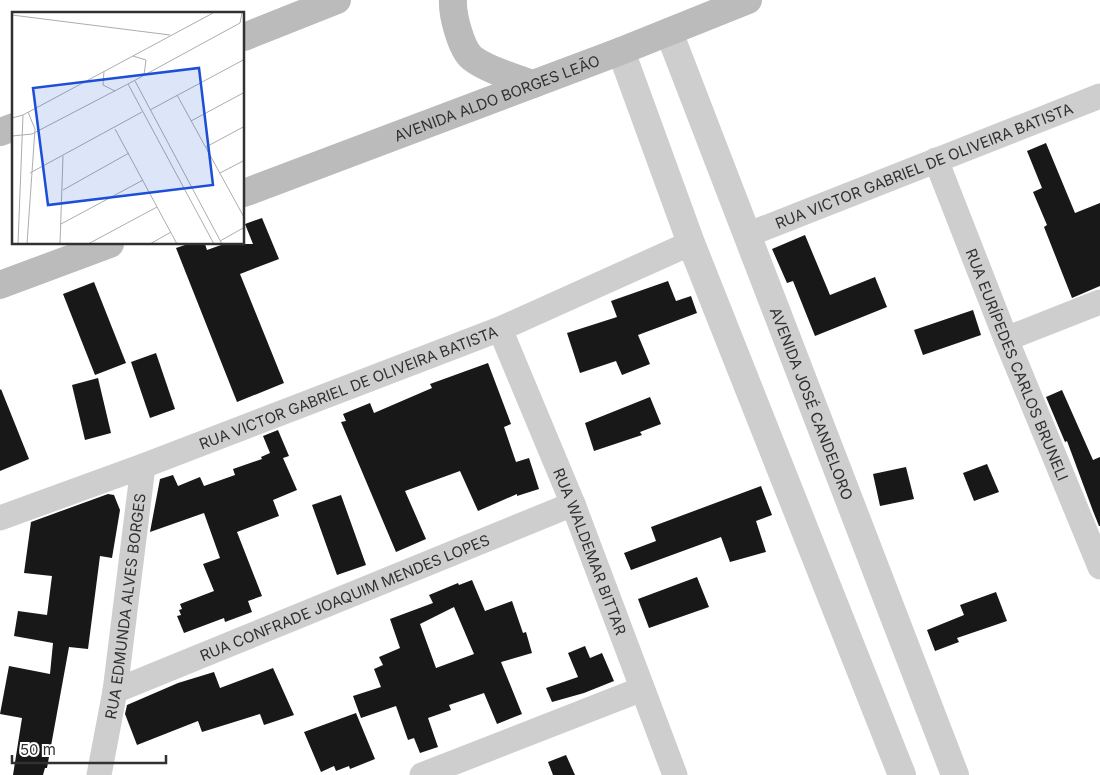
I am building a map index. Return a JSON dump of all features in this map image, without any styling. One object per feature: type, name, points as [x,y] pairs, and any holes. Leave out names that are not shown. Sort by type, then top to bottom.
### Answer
[{"type":"main road","points":[[245,37],[337,0]]},
{"type":"main road","points":[[453,0],[453,10],[460,37],[471,57],[506,75],[534,84]]},
{"type":"main road","name":"AVENIDA ALDO BORGES LEÃO","points":[[245,193],[621,51],[738,2]]},
{"type":"main road","points":[[0,132],[12,128]]},
{"type":"main road","points":[[0,285],[107,245]]},
{"type":"street","name":"AVENIDA JOSÉ CANDELORO","points":[[669,32],[955,775]]},
{"type":"street","points":[[621,51],[692,243],[902,775]]},
{"type":"street","name":"RUA VICTOR GABRIEL DE OLIVEIRA BATISTA","points":[[746,235],[1100,96]]},
{"type":"street","name":"RUA EURÍPEDES CARLOS BRUNELI","points":[[936,160],[1006,339],[1092,521],[1100,567]]},
{"type":"street","name":"RUA VICTOR GABRIEL DE OLIVEIRA BATISTA","points":[[0,518],[143,466],[500,329],[692,243]]},
{"type":"street","points":[[1006,339],[1100,302]]},
{"type":"street","name":"RUA WALDEMAR BITTAR","points":[[500,329],[573,504],[675,775]]},
{"type":"street","name":"RUA EDMUNDA ALVES BORGES","points":[[99,775],[115,691],[143,466]]},
{"type":"street","name":"RUA CONFRADE JOAQUIM MENDES LOPES","points":[[115,691],[573,504]]},
{"type":"street","points":[[422,775],[642,689]]},
{"type":"building","points":[[1046,143],[1075,213],[1100,203],[1100,286],[1072,298],[1044,227],[1047,225],[1033,192],[1042,188],[1027,151]]},
{"type":"building","points":[[262,218],[279,259],[240,274],[284,383],[237,402],[176,248],[185,245],[205,245],[207,250],[221,245],[253,244],[245,224]]},
{"type":"building","points":[[805,235],[830,295],[875,277],[887,307],[815,336],[793,281],[787,283],[772,249]]},
{"type":"building","points":[[668,281],[676,301],[691,296],[697,313],[638,335],[650,364],[622,375],[616,361],[580,373],[567,333],[617,317],[611,301]]},
{"type":"building","points":[[94,282],[126,363],[95,375],[63,294]]},
{"type":"building","points":[[973,310],[981,335],[923,355],[914,330]]},
{"type":"building","points":[[156,353],[175,409],[150,418],[131,362]]},
{"type":"building","points":[[488,363],[511,424],[504,427],[516,462],[529,458],[539,489],[517,496],[517,494],[478,511],[460,471],[405,491],[426,539],[396,552],[341,422],[346,421],[343,414],[370,403],[374,413],[432,388],[430,384]]},
{"type":"building","points":[[98,378],[111,433],[85,440],[72,385]]},
{"type":"building","points":[[0,390],[29,459],[0,471]]},
{"type":"building","points":[[1062,390],[1093,460],[1100,457],[1100,526],[1067,441],[1065,442],[1046,397]]},
{"type":"building","points":[[650,397],[661,424],[640,432],[642,435],[594,451],[585,423]]},
{"type":"building","points":[[278,430],[289,456],[283,458],[297,490],[273,500],[279,516],[237,532],[262,596],[248,601],[252,612],[225,622],[224,618],[184,633],[177,616],[181,615],[179,610],[182,609],[180,604],[214,591],[203,564],[220,558],[204,513],[150,532],[160,479],[173,475],[178,486],[200,477],[204,486],[235,475],[233,469],[262,459],[261,457],[270,453],[263,436]]},
{"type":"building","points":[[987,464],[999,492],[974,501],[963,473]]},
{"type":"building","points":[[906,467],[914,499],[880,506],[873,474]]},
{"type":"building","points":[[761,486],[772,515],[756,521],[766,552],[730,562],[721,537],[631,570],[624,553],[656,541],[651,527]]},
{"type":"building","points":[[108,494],[114,495],[120,510],[112,558],[100,556],[88,649],[69,647],[47,768],[45,768],[43,775],[13,775],[22,718],[0,714],[9,666],[50,674],[53,643],[14,636],[18,611],[47,615],[52,576],[24,573],[31,522]]},
{"type":"building","points":[[341,495],[366,565],[337,575],[312,505]]},
{"type":"building","points":[[697,577],[709,607],[649,628],[638,599]]},
{"type":"building","points":[[472,580],[485,611],[512,601],[523,633],[526,632],[532,653],[501,662],[522,714],[497,724],[484,693],[449,705],[451,710],[428,718],[438,747],[420,753],[414,738],[408,740],[396,706],[361,718],[353,696],[381,687],[374,669],[383,665],[379,657],[400,648],[390,619],[433,603],[429,595],[458,583],[459,585]],"holes":[[[454,607],[474,654],[436,668],[420,624]]]},
{"type":"building","points":[[996,592],[1007,621],[957,638],[959,642],[935,651],[927,630],[964,615],[960,605]]},
{"type":"building","points":[[585,646],[590,658],[602,653],[614,681],[584,693],[552,702],[546,688],[578,677],[568,653]]},
{"type":"building","points":[[273,668],[294,715],[264,725],[260,714],[202,732],[198,721],[137,745],[125,714],[127,705],[178,683],[214,672],[220,688]]},
{"type":"building","points":[[356,713],[375,759],[350,769],[349,766],[336,771],[334,766],[321,772],[304,732]]},
{"type":"building","points":[[566,755],[575,775],[553,775],[548,762]]}]
